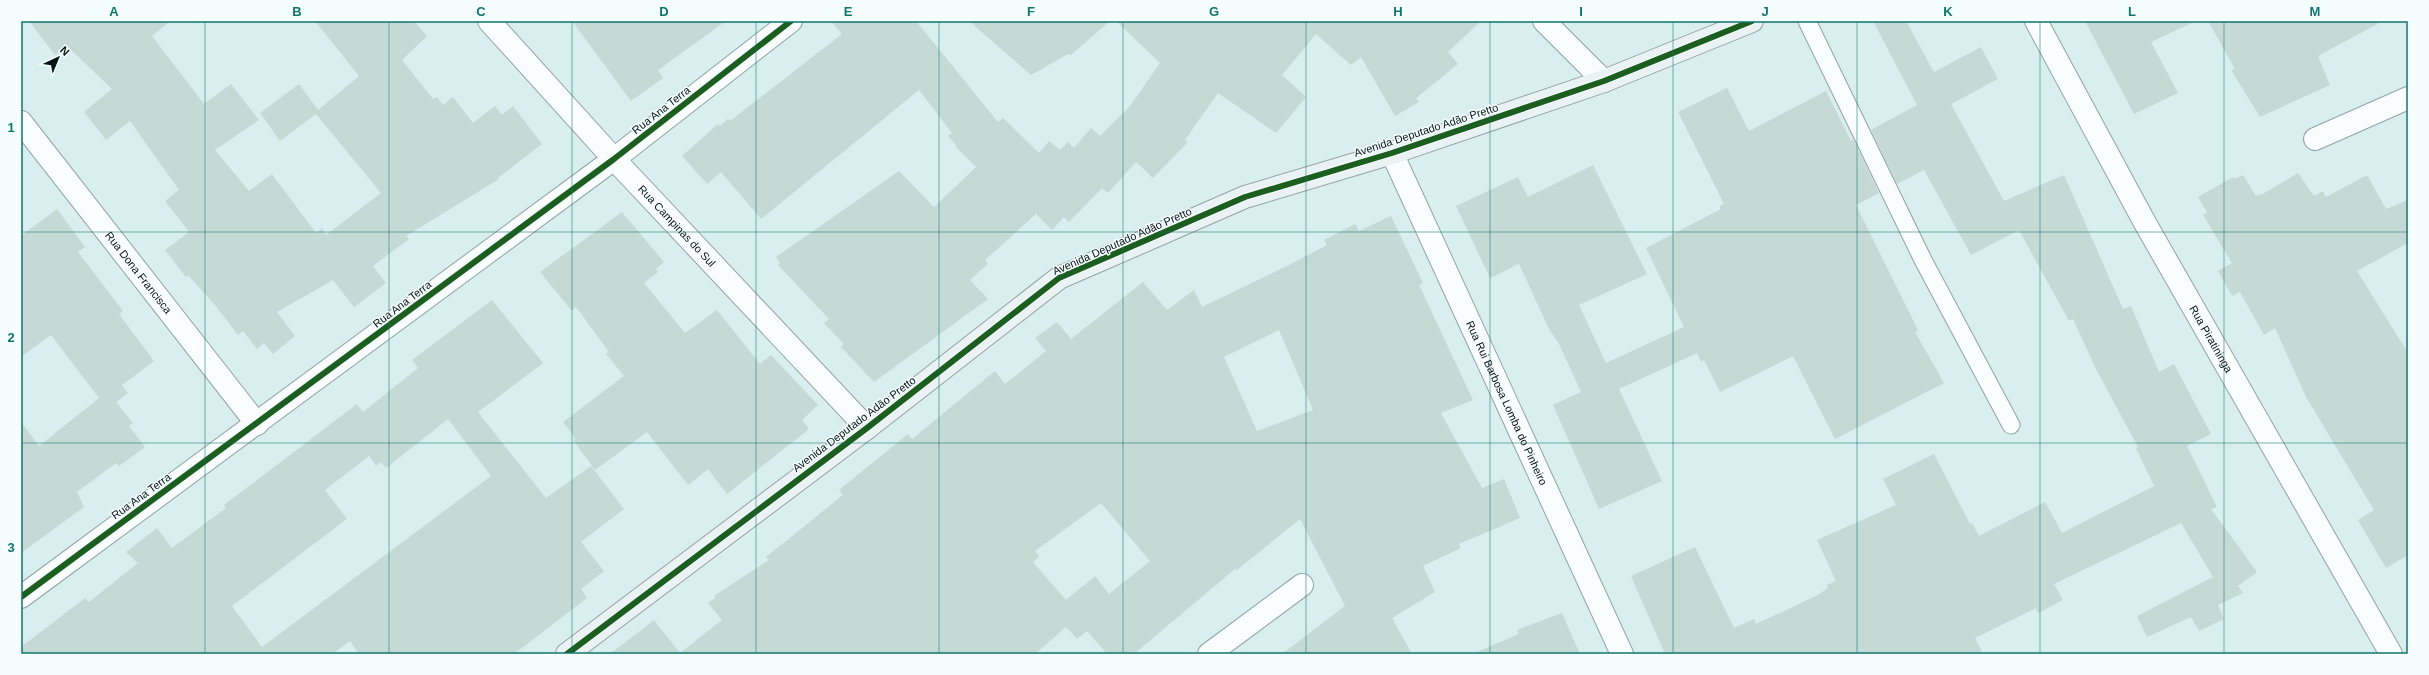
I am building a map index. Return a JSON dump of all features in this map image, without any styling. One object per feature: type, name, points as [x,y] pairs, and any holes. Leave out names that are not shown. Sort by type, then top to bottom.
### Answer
[{"type":"street","name":"Rua Campinas do Sul","points":[[489,21],[614,159],[867,428]]},
{"type":"street","name":"Rua Ana Terra","points":[[21,597],[614,159],[790,21]]},
{"type":"street","points":[[1544,21],[1604,81]]},
{"type":"street","name":"Avenida Deputado Adão Pretto","points":[[567,654],[867,428],[1059,278],[1245,197],[1392,153],[1604,81],[1752,21]]},
{"type":"street","name":"Rua Piratininga","points":[[2036,21],[2145,224],[2391,654]]},
{"type":"street","points":[[2315,139],[2408,98]]},
{"type":"street","name":"Rua Dona Francisca","points":[[21,122],[257,424]]},
{"type":"street","name":"Rua Rui Barbosa Lomba do Pinheiro","points":[[1392,153],[1622,654]]},
{"type":"street","points":[[1209,654],[1302,585]]},
{"type":"lane","points":[[1807,21],[1923,260],[2011,425]]},
{"type":"building","points":[[29,21],[170,21],[152,36],[204,104],[231,84],[259,120],[215,150],[249,191],[272,174],[316,233],[322,228],[326,235],[381,193],[316,114],[280,141],[260,113],[299,84],[318,110],[359,76],[315,21],[414,21],[427,36],[402,60],[433,99],[437,97],[443,105],[453,97],[473,123],[495,106],[502,115],[513,106],[542,144],[498,178],[499,179],[406,236],[409,239],[373,266],[386,283],[354,307],[333,280],[277,312],[295,336],[273,354],[264,343],[257,349],[243,331],[238,335],[215,305],[188,275],[186,277],[165,250],[189,232],[165,201],[179,190],[130,121],[106,140],[84,112],[112,89],[67,46],[55,55]]},
{"type":"building","points":[[572,21],[726,21],[658,70],[663,78],[631,101]]},
{"type":"building","points":[[831,21],[916,21],[998,122],[1003,118],[1039,153],[1049,141],[1060,150],[1068,142],[1074,148],[1091,128],[1100,136],[1130,106],[1160,63],[1116,21],[1481,21],[1448,52],[1458,64],[1416,98],[1419,102],[1395,116],[1361,57],[1351,65],[1316,34],[1282,75],[1306,97],[1276,133],[1218,93],[1185,140],[1188,142],[1153,178],[1136,162],[1108,193],[1102,188],[1069,222],[1064,217],[1052,230],[1036,214],[985,260],[988,264],[970,280],[988,299],[874,382],[841,347],[844,344],[824,323],[829,319],[778,265],[780,263],[776,257],[899,171],[934,207],[976,167],[955,146],[956,145],[948,136],[952,133],[919,90],[761,219],[721,172],[707,184],[682,156],[718,124],[720,126],[728,119],[730,121],[842,34]]},
{"type":"building","points":[[969,21],[1110,21],[1071,55],[1068,54],[1031,75]]},
{"type":"building","points":[[1873,21],[1906,21],[1934,72],[1981,47],[1998,79],[1951,104],[2004,201],[2064,175],[2123,309],[2131,306],[2159,372],[2174,364],[2211,434],[2187,446],[2217,507],[2211,509],[2257,572],[2238,586],[2243,593],[2218,605],[2224,619],[2199,631],[2191,617],[2147,637],[2137,616],[2213,577],[2181,523],[2054,584],[2063,600],[2038,613],[2036,608],[1975,638],[1983,654],[1665,654],[1631,576],[1695,547],[1734,628],[1754,619],[1756,624],[1816,596],[1828,588],[1827,585],[1836,581],[1817,540],[1896,505],[1883,479],[1934,454],[1970,524],[1972,523],[1979,536],[2045,502],[2062,533],[2154,486],[2136,448],[2138,447],[2096,369],[2073,319],[2069,321],[2019,230],[1971,255],[1924,170],[1897,184],[1871,130],[1917,105]]},
{"type":"building","points":[[2085,21],[2196,21],[2151,42],[2178,93],[2134,114]]},
{"type":"building","points":[[2208,21],[2383,21],[2318,56],[2330,85],[2260,117],[2231,70],[2235,69]]},
{"type":"building","points":[[1727,88],[1749,131],[1826,91],[1851,141],[1853,139],[1879,193],[1856,205],[1918,330],[1915,332],[1944,383],[1835,439],[1793,356],[1720,392],[1704,360],[1701,362],[1697,353],[1619,389],[1662,481],[1599,509],[1553,405],[1581,392],[1558,342],[1549,329],[1519,264],[1490,278],[1456,206],[1518,177],[1528,197],[1593,165],[1647,274],[1579,305],[1606,363],[1684,327],[1646,248],[1721,209],[1719,206],[1724,204],[1678,112]]},
{"type":"building","points":[[2298,173],[2314,196],[2323,191],[2326,197],[2367,175],[2386,209],[2408,200],[2408,243],[2357,271],[2408,353],[2408,555],[2386,568],[2358,520],[2374,510],[2306,397],[2275,328],[2264,335],[2240,292],[2232,296],[2218,271],[2232,263],[2203,215],[2207,212],[2198,197],[2233,177],[2234,179],[2243,175],[2256,196],[2261,195]]},
{"type":"building","points":[[57,209],[85,247],[78,252],[123,311],[119,314],[154,361],[122,385],[128,393],[116,402],[133,423],[129,426],[145,447],[119,466],[116,463],[77,492],[84,507],[21,553],[21,422],[39,446],[99,398],[51,335],[21,357],[21,236]]},
{"type":"building","points":[[622,212],[664,262],[656,269],[658,272],[644,283],[685,333],[717,310],[760,364],[771,355],[818,405],[802,420],[809,429],[727,494],[708,469],[688,485],[647,432],[595,470],[573,440],[576,439],[563,422],[624,376],[606,354],[609,352],[576,307],[572,311],[540,272]]},
{"type":"building","points":[[1391,216],[1423,283],[1419,285],[1473,400],[1441,413],[1482,488],[1504,479],[1520,518],[1459,544],[1461,548],[1423,566],[1435,592],[1392,618],[1412,654],[1282,654],[1345,606],[1300,519],[1237,570],[1235,569],[1134,654],[1107,654],[1087,631],[1077,639],[1066,627],[1035,654],[610,654],[654,620],[680,653],[722,620],[708,603],[715,598],[714,596],[769,560],[766,557],[843,495],[839,490],[908,434],[912,439],[995,371],[1005,384],[1046,351],[1035,338],[1057,322],[1071,339],[1143,282],[1167,310],[1194,290],[1202,307],[1327,245],[1324,240],[1355,224],[1359,231]],"holes":[[[1279,330],[1313,410],[1257,431],[1224,357]],[[1101,503],[1150,561],[1109,594],[1095,576],[1066,600],[1033,562],[1039,556],[1035,551]]]},
{"type":"building","points":[[492,300],[543,363],[478,412],[546,498],[591,466],[624,509],[581,542],[604,571],[581,589],[587,598],[514,654],[359,654],[350,641],[332,654],[21,654],[21,647],[85,598],[89,602],[138,563],[126,552],[157,528],[172,548],[226,508],[224,505],[357,404],[363,412],[418,368],[412,360]],"holes":[[[448,419],[491,476],[262,647],[232,606],[347,519],[325,490],[369,456],[376,466],[381,462],[386,468]]]},
{"type":"building","points":[[1562,613],[1580,654],[1472,654],[1519,634],[1517,630]]},
{"type":"cycle path","points":[[21,597],[614,159],[791,21]]},
{"type":"cycle path","points":[[567,654],[867,428],[1059,278],[1245,197],[1392,153],[1604,81],[1752,21]]}]
